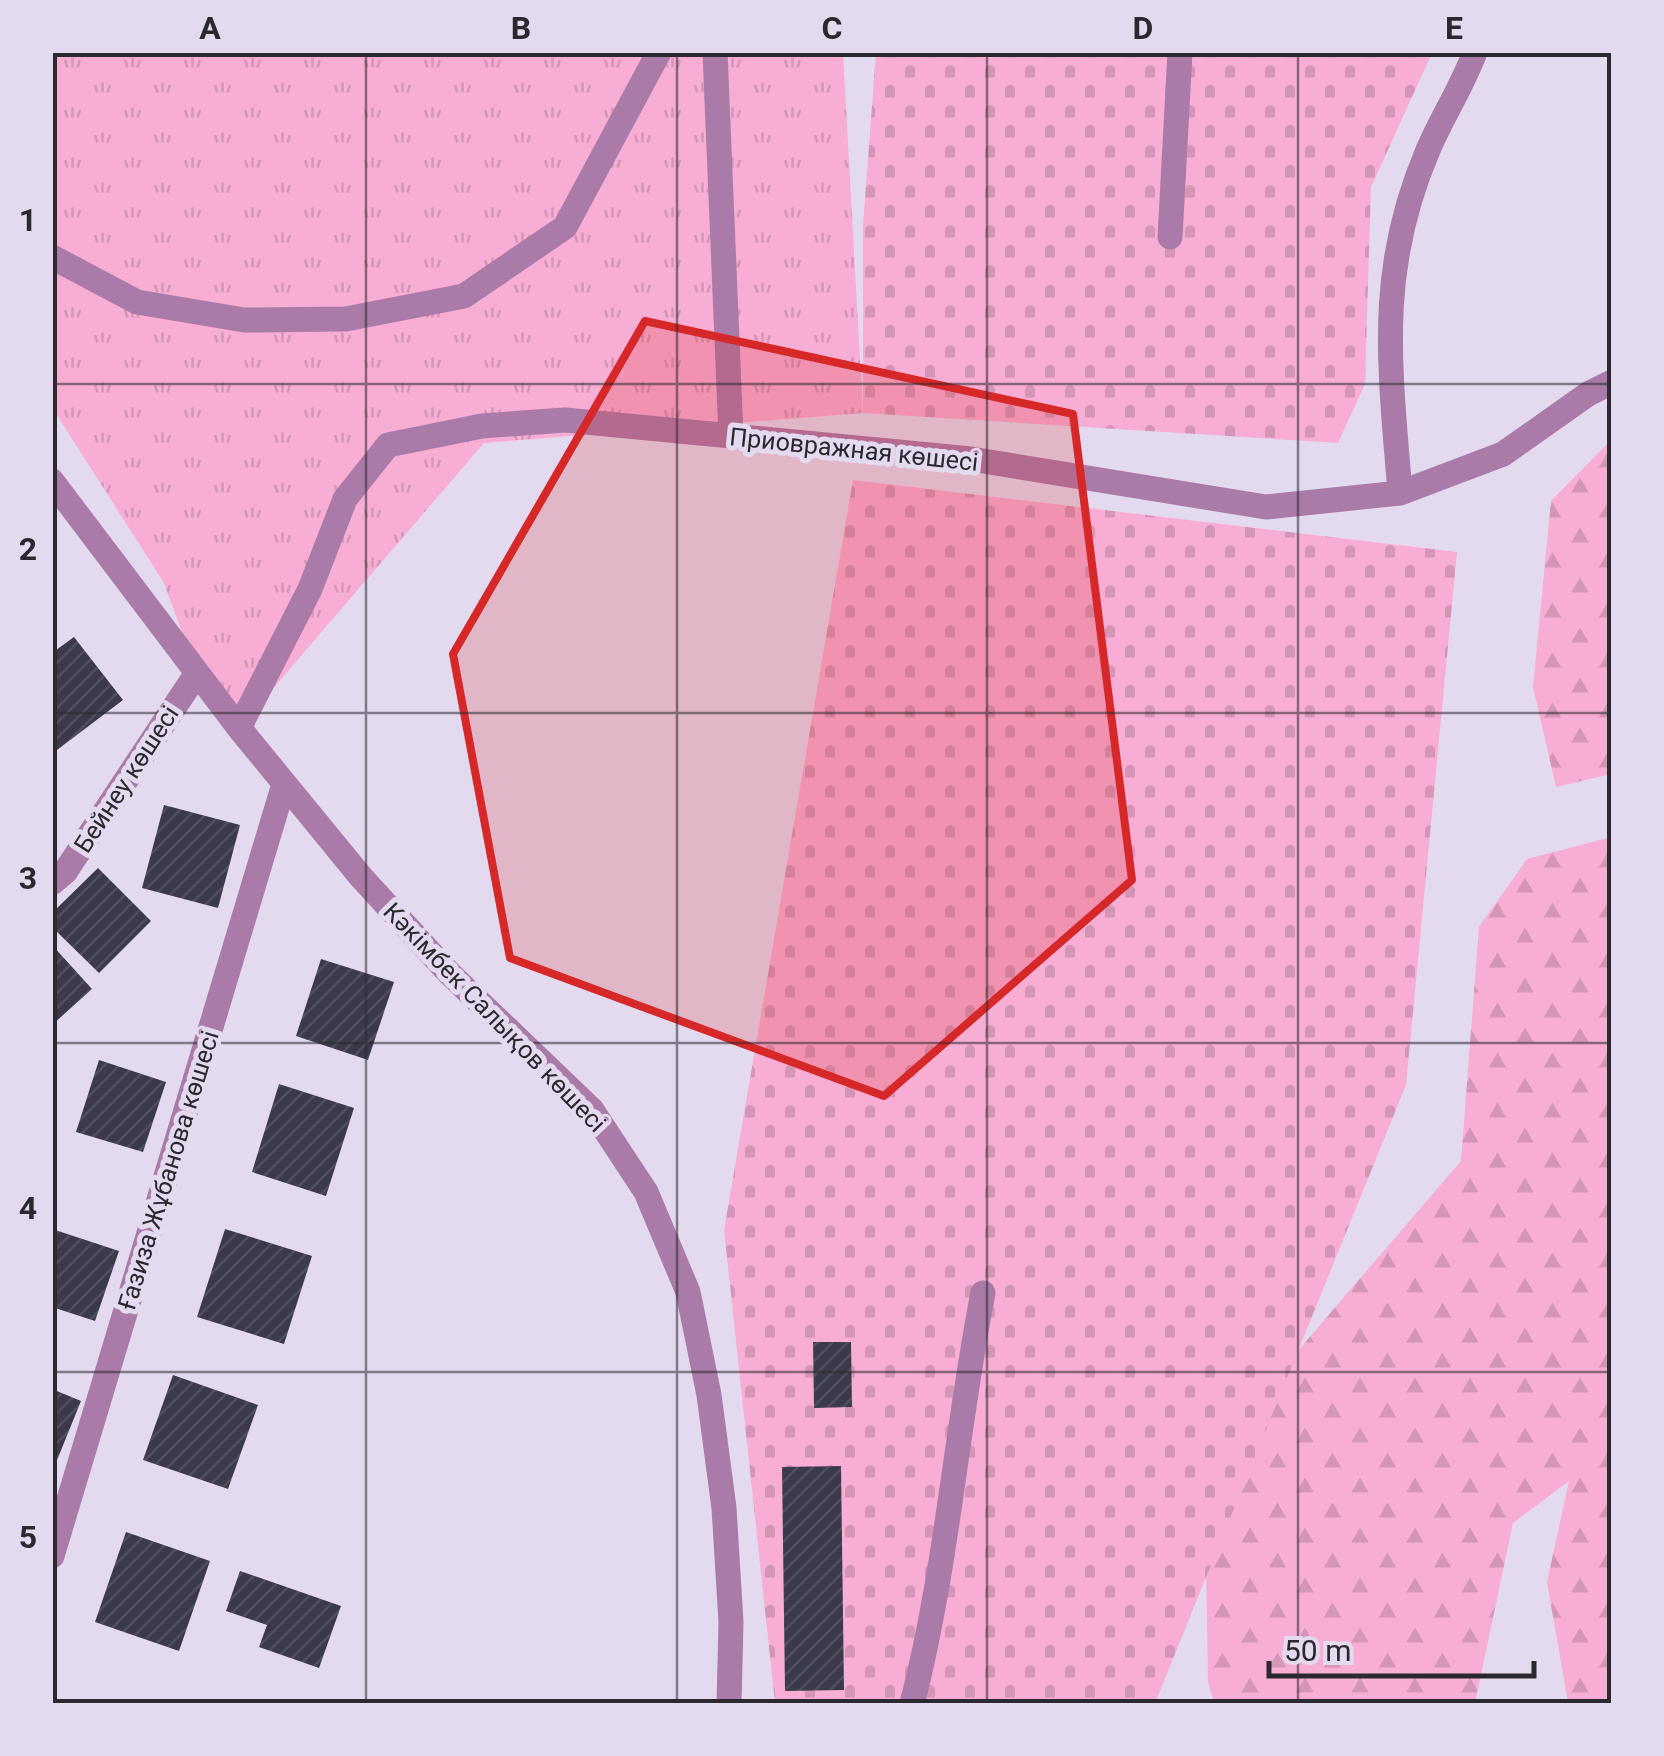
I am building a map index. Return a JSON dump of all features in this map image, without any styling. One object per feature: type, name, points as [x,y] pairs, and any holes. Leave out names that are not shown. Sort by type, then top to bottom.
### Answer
[{"type":"street","points":[[52,257],[137,302],[244,320],[346,319],[464,296],[566,227],[659,52]]},
{"type":"street","points":[[715,52],[730,436]]},
{"type":"street","points":[[1170,237],[1180,52]]},
{"type":"street","points":[[1400,492],[1388,343],[1395,261],[1410,200],[1428,150],[1475,52]]},
{"type":"street","name":"Приовражная көшесі","points":[[238,728],[310,589],[344,499],[388,445],[482,426],[564,420],[972,460],[1266,507],[1400,492],[1503,454],[1588,394],[1612,382]]},
{"type":"street","name":"Кәкімбек Салықов көшесі","points":[[52,481],[238,728],[361,876],[449,974],[592,1110],[654,1209],[688,1292],[710,1394],[732,1622],[729,1704]]},
{"type":"street","name":"Бейнеу көшесі","points":[[52,883],[65,872],[197,673]]},
{"type":"street","name":"Ғазиза Жұбанова көшесі","points":[[52,1556],[284,784]]},
{"type":"street","points":[[912,1704],[948,1532],[966,1379],[983,1293]]},
{"type":"highlighted area","points":[[645,321],[1073,414],[1132,880],[884,1096],[510,958],[453,654]]},
{"type":"green space","points":[[53,53],[843,53],[863,413],[484,443],[239,728],[197,673],[164,583],[53,409]]},
{"type":"green space","points":[[876,53],[1432,53],[1371,187],[1365,384],[1338,443],[863,413],[863,225]]},
{"type":"green space","points":[[1611,440],[1611,774],[1556,787],[1533,687],[1551,501]]},
{"type":"green space","points":[[853,480],[1457,552],[1406,1085],[1155,1703],[775,1703],[724,1230]]},
{"type":"green space","points":[[1611,837],[1611,1703],[1568,1703],[1547,1582],[1569,1481],[1513,1523],[1475,1703],[1214,1703],[1208,1682],[1204,1460],[1461,1161],[1479,927],[1527,859]]},
{"type":"building","points":[[74,637],[123,700],[57,750],[52,744],[52,653]]},
{"type":"building","points":[[164,805],[240,825],[218,908],[142,888]]},
{"type":"building","points":[[98,868],[151,921],[99,973],[52,927],[52,913]]},
{"type":"building","points":[[52,945],[92,989],[52,1025]]},
{"type":"building","points":[[321,959],[394,982],[368,1060],[296,1036]]},
{"type":"building","points":[[99,1060],[166,1082],[143,1152],[76,1132]]},
{"type":"building","points":[[279,1084],[354,1108],[326,1196],[252,1172]]},
{"type":"building","points":[[52,1229],[119,1251],[95,1321],[52,1307]]},
{"type":"building","points":[[225,1229],[312,1256],[284,1344],[197,1317]]},
{"type":"building","points":[[813,1342],[851,1342],[852,1407],[814,1408]]},
{"type":"building","points":[[173,1375],[258,1405],[228,1489],[143,1460]]},
{"type":"building","points":[[52,1389],[81,1401],[53,1470],[52,1470]]},
{"type":"building","points":[[841,1466],[844,1690],[785,1691],[782,1467]]},
{"type":"building","points":[[126,1532],[210,1561],[179,1651],[95,1622]]},
{"type":"building","points":[[240,1571],[341,1606],[319,1668],[259,1647],[267,1625],[226,1611]]}]
